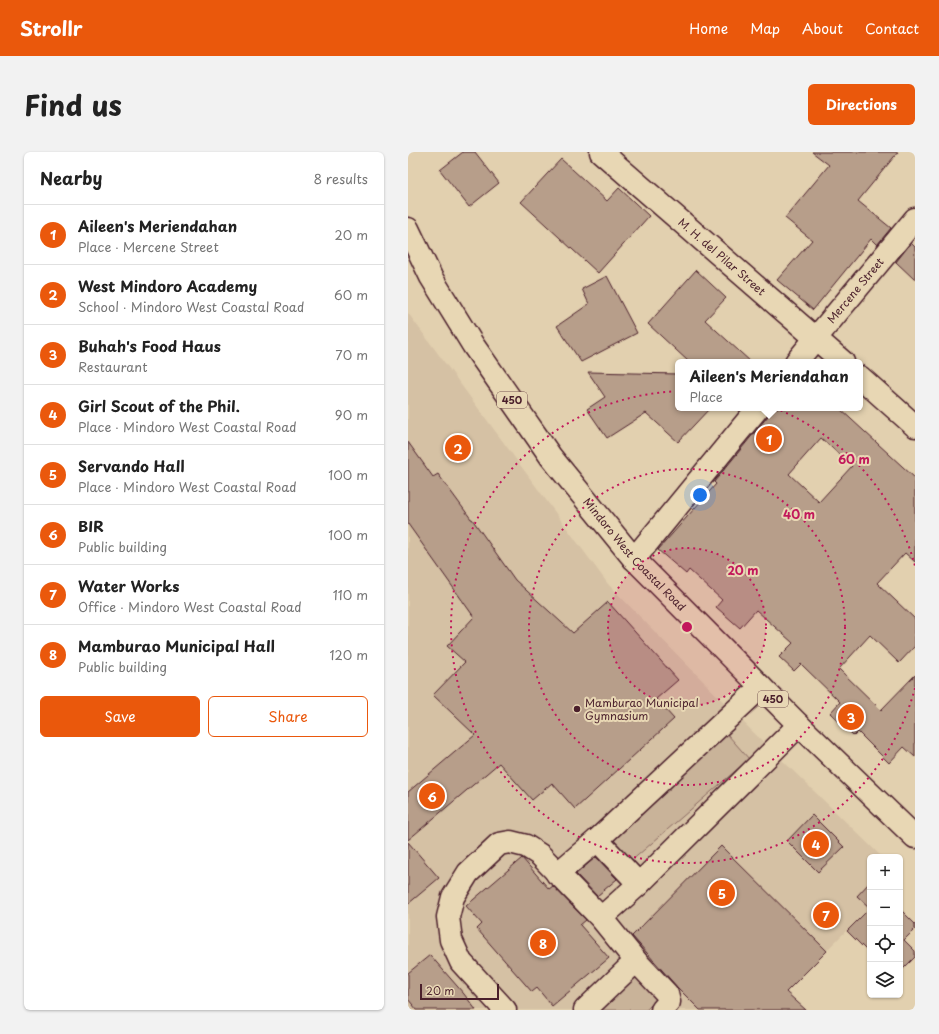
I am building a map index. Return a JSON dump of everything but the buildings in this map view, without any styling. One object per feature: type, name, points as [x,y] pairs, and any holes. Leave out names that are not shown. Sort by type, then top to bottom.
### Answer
[{"type":"main road","name":"M. H. del Pilar Street","points":[[601,152],[840,359]]},
{"type":"main road","name":"Mercene Street","points":[[798,359],[915,219]]},
{"type":"main road","name":"Mindoro West Coastal Road","points":[[408,229],[431,277],[473,345],[551,457],[634,559],[799,726],[915,837]]},
{"type":"main road","points":[[863,380],[915,426]]},
{"type":"main road","points":[[634,559],[756,411]]},
{"type":"main road","points":[[557,874],[597,840],[761,687]]},
{"type":"main road","points":[[601,918],[638,884],[799,726]]},
{"type":"main road","points":[[597,840],[638,884]]},
{"type":"main road","points":[[505,1010],[461,962],[451,940],[448,917],[453,897],[468,873],[499,844],[510,842],[526,846],[540,855],[601,918],[636,961],[666,994],[669,1002],[662,1010]]},
{"type":"main road","points":[[585,1010],[636,961]]},
{"type":"shaded area","points":[[408,313],[608,584],[751,730],[879,854],[867,854],[867,910],[767,1010],[408,1010]]},
{"type":"shaded area","points":[[721,727],[749,759],[630,862],[603,831]]},
{"type":"shaded area","points":[[639,970],[663,993],[646,1010],[599,1010]]},
{"type":"place","name":"Aileen's Meriendahan","points":[[769,439]]},
{"type":"place","name":"West Mindoro Academy","points":[[458,448]]},
{"type":"place","name":"Mamburao Municipal Gymnasium","points":[[577,709]]},
{"type":"place","name":"Buhah's Food Haus","points":[[851,717]]},
{"type":"place","name":"BIR","points":[[432,796]]},
{"type":"place","name":"Girl Scout of the Phil.","points":[[816,844]]},
{"type":"place","name":"Servando Hall","points":[[722,893]]},
{"type":"place","name":"Water Works","points":[[826,915]]},
{"type":"place","name":"Mamburao Municipal Hall","points":[[543,943]]}]
